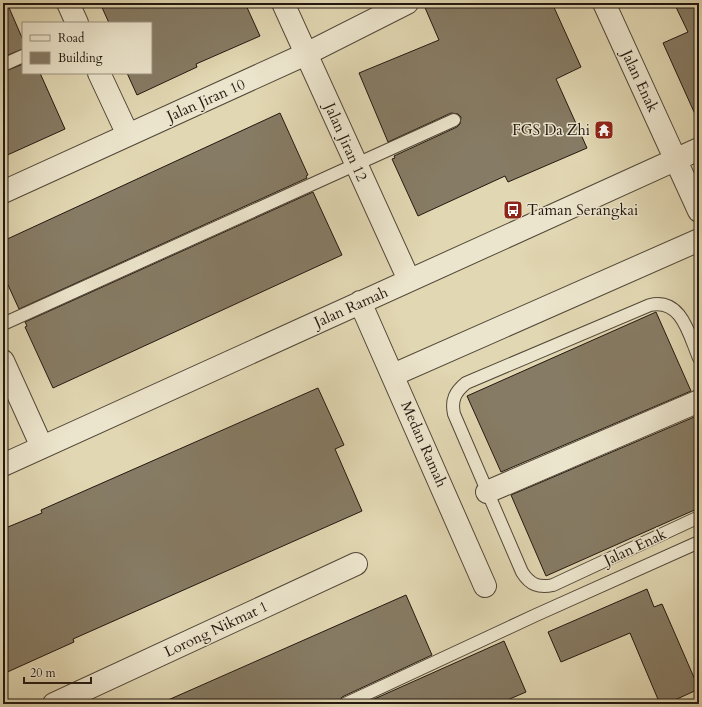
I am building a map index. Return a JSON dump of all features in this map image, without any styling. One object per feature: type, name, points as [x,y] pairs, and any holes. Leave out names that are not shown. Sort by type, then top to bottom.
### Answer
[{"type":"street","points":[[68,3],[77,22]]},
{"type":"street","name":"Jalan Jiran 12","points":[[283,3],[409,280]]},
{"type":"street","name":"Jalan Jiran 10","points":[[3,192],[306,54],[407,3]]},
{"type":"street","name":"Jalan Enak","points":[[604,3],[677,159]]},
{"type":"street","points":[[100,74],[128,135]]},
{"type":"street","name":"Jalan Ramah","points":[[3,465],[699,149]]},
{"type":"street","points":[[677,159],[699,211]]},
{"type":"street","points":[[393,376],[699,240]]},
{"type":"street","name":"Medan Ramah","points":[[360,302],[485,586]]},
{"type":"street","points":[[3,361],[42,447]]},
{"type":"street","points":[[487,492],[699,401]]},
{"type":"street","name":"Lorong Nikmat 1","points":[[54,704],[356,564]]},
{"type":"lane","points":[[3,65],[22,56]]},
{"type":"lane","points":[[3,324],[454,120]]},
{"type":"lane","name":"Jalan Enak","points":[[699,358],[681,317],[675,309],[668,304],[659,303],[650,305],[466,383],[456,393],[452,406],[454,414],[522,572],[527,580],[534,585],[544,587],[572,577],[699,517]]},
{"type":"lane","points":[[345,704],[536,615],[699,542]]},
{"type":"building","points":[[3,3],[7,3],[22,38],[22,49],[3,57]]},
{"type":"building","points":[[100,3],[245,3],[260,36],[196,64],[197,67],[137,95],[127,74],[152,74],[152,22],[109,22]]},
{"type":"building","points":[[423,3],[552,3],[581,67],[556,79],[587,148],[508,182],[505,176],[418,216],[392,159],[395,158],[394,156],[457,127],[460,124],[461,117],[458,114],[451,113],[388,142],[359,73],[439,40]]},
{"type":"building","points":[[674,3],[699,3],[699,123],[663,43],[688,32]]},
{"type":"building","points":[[22,64],[22,74],[40,74],[65,129],[3,157],[3,72]]},
{"type":"building","points":[[280,113],[308,175],[306,176],[307,178],[19,309],[3,274],[3,241]]},
{"type":"building","points":[[313,192],[342,255],[53,388],[25,327],[27,326],[25,322]]},
{"type":"building","points":[[656,312],[691,391],[501,472],[467,396]]},
{"type":"building","points":[[318,388],[344,445],[335,449],[362,511],[73,639],[74,642],[3,674],[3,529],[42,513],[41,510]]},
{"type":"building","points":[[699,415],[699,508],[546,576],[511,495]]},
{"type":"building","points":[[647,589],[654,607],[662,604],[699,689],[666,704],[660,704],[630,633],[561,662],[548,632]]},
{"type":"building","points":[[406,595],[432,655],[342,697],[338,704],[159,704]]},
{"type":"building","points":[[504,641],[526,692],[498,704],[363,704]]},
{"type":"place","name":"FGS Da Zhi","points":[[604,130]]},
{"type":"place","name":"Taman Serangkai","points":[[513,210]]}]
